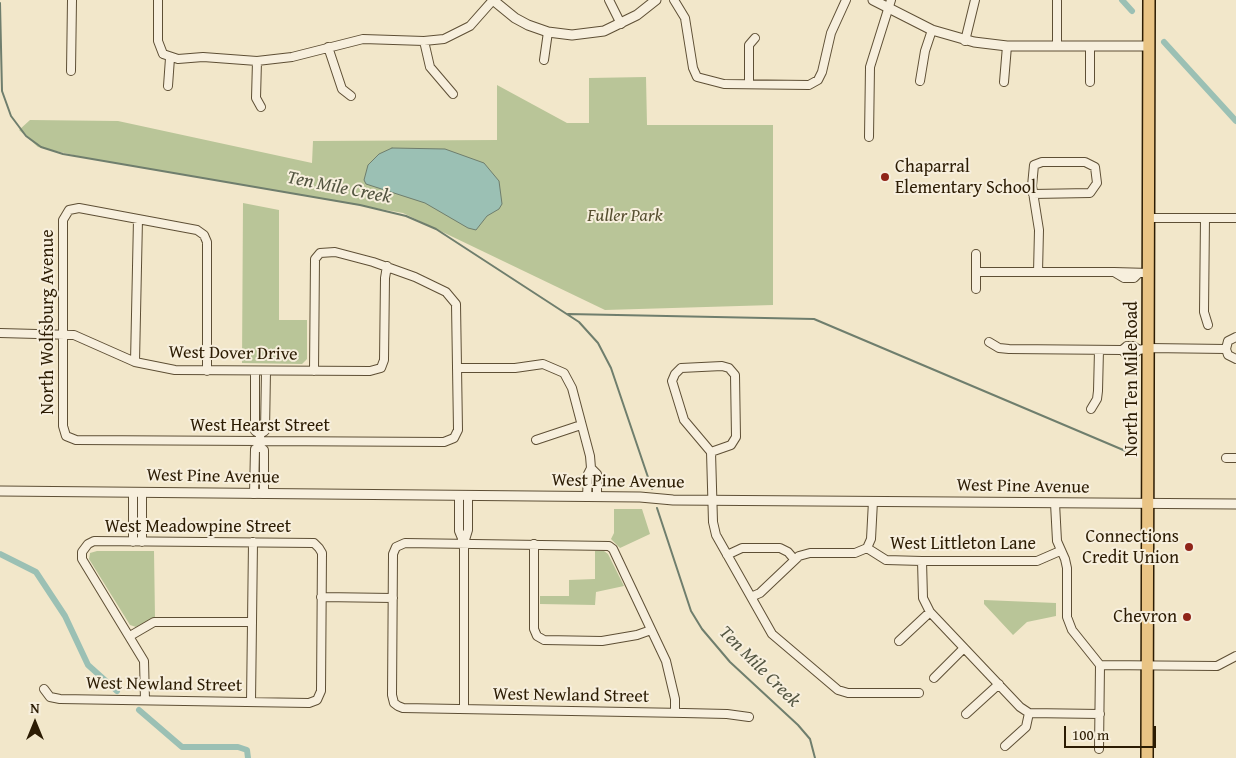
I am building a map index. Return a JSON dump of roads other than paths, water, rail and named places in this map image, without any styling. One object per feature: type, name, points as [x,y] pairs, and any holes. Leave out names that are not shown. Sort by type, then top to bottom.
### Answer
[{"type":"main road","name":"North Ten Mile Road","points":[[1147,758],[1149,504],[1144,349],[1144,273],[1150,218],[1149,0]]},
{"type":"street","points":[[72,0],[72,71]]},
{"type":"street","points":[[158,0],[159,48],[170,58],[203,57],[258,61],[292,56],[370,38],[424,41],[444,39],[464,30],[475,21],[493,0],[515,18],[548,32],[572,36],[589,34],[621,24],[638,15],[656,0]]},
{"type":"street","points":[[609,0],[621,24]]},
{"type":"street","points":[[674,0],[685,18],[692,68],[697,76],[717,83],[809,85],[818,80],[833,26],[846,0]]},
{"type":"street","points":[[873,0],[890,4],[932,30],[965,41],[1007,46],[1150,46]]},
{"type":"street","points":[[965,41],[975,0]]},
{"type":"street","points":[[1057,1],[1057,46]]},
{"type":"street","points":[[869,136],[870,67],[890,4]]},
{"type":"street","points":[[920,81],[925,50],[932,30]]},
{"type":"street","points":[[544,60],[548,32]]},
{"type":"street","points":[[749,84],[749,45],[756,38]]},
{"type":"street","points":[[424,41],[430,67],[453,94]]},
{"type":"street","points":[[1004,82],[1007,46]]},
{"type":"street","points":[[1090,46],[1090,82]]},
{"type":"street","points":[[328,47],[342,89],[351,96]]},
{"type":"street","points":[[168,86],[170,58]]},
{"type":"street","points":[[258,61],[256,98],[261,107]]},
{"type":"street","points":[[1033,194],[1085,194],[1093,190],[1097,183],[1096,172],[1093,165],[1085,162],[1042,162],[1034,165],[1032,172],[1033,194],[1039,230],[1038,272]]},
{"type":"street","name":"North Wolfsburg Avenue","points":[[66,436],[63,426],[63,220],[69,210],[79,208],[138,220]]},
{"type":"street","points":[[1150,218],[1236,218]]},
{"type":"street","points":[[1205,218],[1204,312],[1208,325]]},
{"type":"street","points":[[135,362],[138,220],[197,230],[204,235],[207,242],[207,371]]},
{"type":"street","points":[[314,371],[315,258],[320,253],[335,252],[387,266],[414,277],[446,292],[456,304],[458,368],[515,368],[543,364],[564,373],[572,388],[590,456],[591,468],[588,474],[587,497]]},
{"type":"street","points":[[976,254],[976,289]]},
{"type":"street","name":"West Dover Drive","points":[[0,333],[63,334],[82,338],[135,362],[175,370],[370,371],[381,368],[384,360],[385,278],[387,266]]},
{"type":"street","points":[[976,272],[1134,271],[1144,273]]},
{"type":"street","points":[[1236,337],[1228,342],[1226,349],[1228,355],[1236,359]]},
{"type":"street","points":[[989,342],[999,348],[1009,349],[1122,350],[1127,346],[1133,346],[1144,349],[1226,349]]},
{"type":"street","points":[[1091,409],[1097,399],[1099,350]]},
{"type":"street","points":[[711,452],[731,445],[736,437],[736,379],[732,371],[722,366],[686,367],[675,374],[673,385],[684,420],[711,452],[714,529],[751,598],[779,642],[793,650],[838,690],[848,692],[919,693]]},
{"type":"street","name":"West Hearst Street","points":[[66,436],[76,440],[444,442],[454,438],[458,430],[458,368]]},
{"type":"street","points":[[255,371],[255,431],[264,450],[264,494]]},
{"type":"street","points":[[254,494],[255,449],[265,431],[266,371]]},
{"type":"street","points":[[536,440],[581,425]]},
{"type":"street","points":[[1226,458],[1236,458]]},
{"type":"street","points":[[591,468],[597,474],[597,497]]},
{"type":"street","name":"West Pine Avenue","points":[[0,491],[597,497],[713,501],[1236,504]]},
{"type":"street","points":[[133,542],[138,493]]},
{"type":"street","points":[[138,493],[142,542]]},
{"type":"street","points":[[464,496],[459,531],[464,543],[464,710]]},
{"type":"street","points":[[751,598],[760,593],[794,559],[810,553],[855,553],[867,548],[871,539],[873,501]]},
{"type":"street","points":[[1055,504],[1056,533],[1060,551],[1065,559],[1066,568],[1068,623],[1100,665],[1099,749]]},
{"type":"street","name":"West Meadowpine Street","points":[[130,636],[82,559],[84,548],[94,542],[314,543],[322,553],[321,597]]},
{"type":"street","points":[[251,702],[253,542]]},
{"type":"street","points":[[321,597],[393,598],[393,554],[396,546],[405,543],[609,546],[613,549],[666,661],[675,699],[675,713]]},
{"type":"street","points":[[534,544],[534,629],[537,636],[544,640],[602,641],[637,635],[651,630]]},
{"type":"street","points":[[727,555],[742,548],[780,548],[788,552],[794,559]]},
{"type":"street","name":"West Littleton Lane","points":[[867,548],[876,556],[886,560],[922,561],[1037,561],[1060,551]]},
{"type":"street","points":[[922,561],[923,598],[930,612],[1020,707],[1028,713],[1100,714]]},
{"type":"street","name":"West Newland Street","points":[[44,689],[50,697],[60,699],[309,703],[317,700],[321,691],[321,597]]},
{"type":"street","name":"West Newland Street","points":[[393,598],[392,695],[394,703],[403,708],[727,714],[749,718]]},
{"type":"street","points":[[899,641],[930,612]]},
{"type":"street","points":[[145,700],[144,661],[130,636],[147,625],[162,621],[252,622]]},
{"type":"street","points":[[934,678],[964,648]]},
{"type":"street","points":[[1100,665],[1217,666],[1236,656]]},
{"type":"street","points":[[966,714],[999,684]]},
{"type":"street","points":[[1005,746],[1026,727],[1028,713]]},
{"type":"water","points":[[392,148],[445,149],[484,163],[499,181],[502,204],[499,209],[487,216],[476,230],[468,228],[425,203],[366,184],[364,180],[368,165],[379,154]]},
{"type":"waterway","points":[[1122,0],[1132,11]]},
{"type":"waterway","name":"Ten Mile Creek","points":[[0,3],[2,91],[11,116],[26,136],[41,147],[63,154],[360,205],[406,216],[436,229],[579,322],[598,343],[611,368],[652,489]]},
{"type":"waterway","points":[[1164,42],[1236,121]]},
{"type":"waterway","points":[[568,314],[814,319],[1128,452]]},
{"type":"waterway","name":"Ten Mile Creek","points":[[657,508],[691,611],[702,629],[730,662],[798,725],[810,739],[815,758]]},
{"type":"waterway","points":[[0,554],[36,572],[65,616],[88,665],[117,691]]},
{"type":"waterway","points":[[139,710],[182,747],[238,747],[247,750],[248,758]]},
{"type":"place","name":"Chaparral Elementary School","points":[[885,177]]},
{"type":"place","name":"Connections Credit Union","points":[[1189,547]]},
{"type":"place","name":"Chevron","points":[[1187,617]]},
{"type":"park label","name":"Fuller Park","points":[[625,216]]}]
